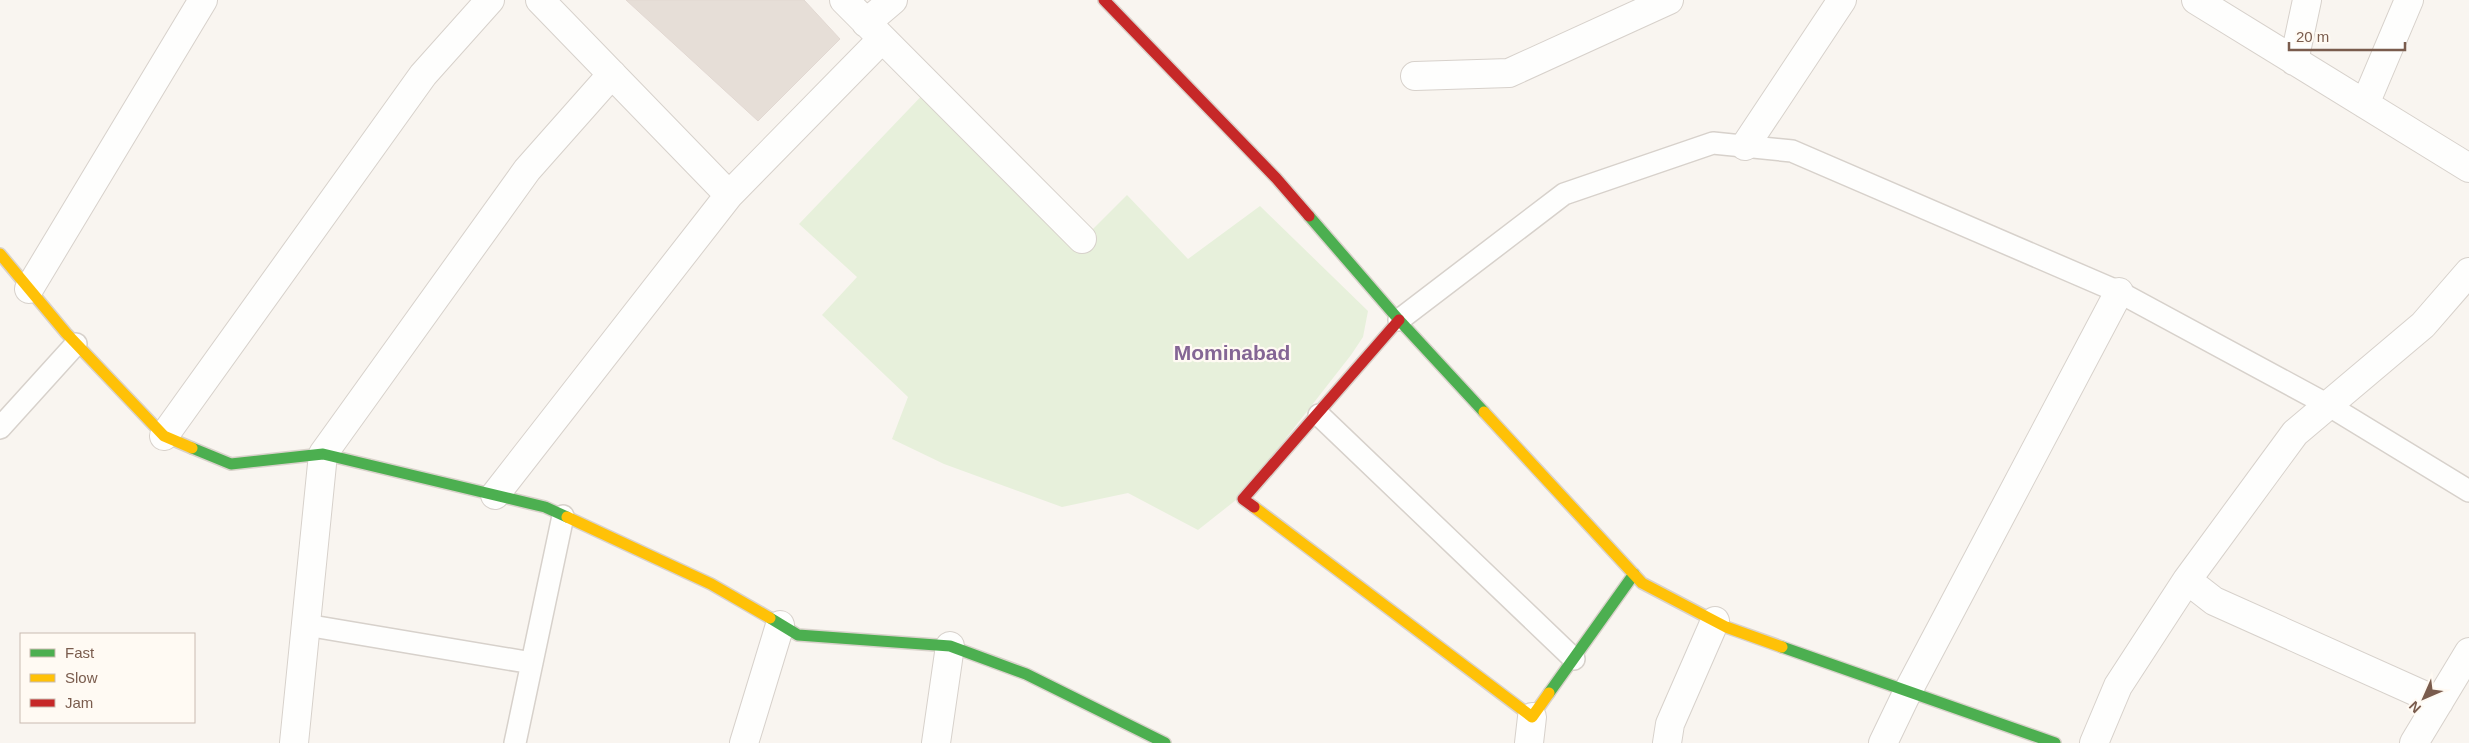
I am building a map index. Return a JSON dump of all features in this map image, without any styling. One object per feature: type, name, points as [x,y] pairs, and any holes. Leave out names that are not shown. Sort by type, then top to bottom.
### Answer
[{"type":"street","points":[[29,289],[203,0]]},
{"type":"street","points":[[164,436],[423,75],[490,0]]},
{"type":"street","points":[[540,0],[729,196]]},
{"type":"street","points":[[844,0],[1082,239]]},
{"type":"street","points":[[495,495],[729,196],[874,31],[893,0]]},
{"type":"street","points":[[1104,0],[1276,178],[1400,320],[1642,583],[1715,621],[2055,743]]},
{"type":"street","points":[[1415,76],[1509,73],[1669,0]]},
{"type":"street","points":[[1745,146],[1842,0]]},
{"type":"street","points":[[2196,0],[2469,168]]},
{"type":"street","points":[[2294,61],[2307,0]]},
{"type":"street","points":[[2365,104],[2409,0]]},
{"type":"street","points":[[294,743],[323,454],[527,170],[612,74]]},
{"type":"street","points":[[0,254],[76,344],[164,436],[231,464],[323,454],[546,508],[711,584],[798,634],[950,646],[1026,674],[1166,743]]},
{"type":"street","points":[[2094,743],[2118,686],[2187,580],[2295,433],[2423,325],[2469,272]]},
{"type":"street","points":[[1884,743],[1908,691],[2119,292]]},
{"type":"street","points":[[1400,320],[1319,415],[1243,499],[1530,730],[1574,659],[1634,574]]},
{"type":"street","points":[[2187,580],[2214,601],[2439,702]]},
{"type":"street","points":[[1667,743],[1670,724],[1715,621]]},
{"type":"street","points":[[744,743],[780,624]]},
{"type":"street","points":[[936,743],[950,646]]},
{"type":"street","points":[[2414,743],[2469,652]]},
{"type":"lane","points":[[1400,320],[1564,194],[1713,143],[1792,151],[2119,292],[2328,405],[2469,490]]},
{"type":"lane","points":[[0,428],[76,344]]},
{"type":"lane","points":[[1319,415],[1574,659]]},
{"type":"lane","points":[[515,743],[563,516]]},
{"type":"lane","points":[[306,625],[532,663]]},
{"type":"green space","points":[[931,86],[1082,240],[1127,195],[1188,259],[1260,206],[1368,311],[1363,337],[1351,355],[1241,496],[1198,530],[1128,493],[1062,507],[944,464],[892,439],[908,397],[822,315],[857,277],[799,224]]},
{"type":"building","points":[[626,0],[804,0],[840,39],[758,121]]},
{"type":"traffic: fast","points":[[1309,216],[1399,320],[1484,412]]},
{"type":"traffic: fast","points":[[192,448],[231,464],[323,454],[545,507],[567,517]]},
{"type":"traffic: fast","points":[[1549,693],[1634,574]]},
{"type":"traffic: fast","points":[[770,618],[798,635],[950,646],[1026,674],[1165,743]]},
{"type":"traffic: fast","points":[[1782,647],[2055,743]]},
{"type":"traffic: slow","points":[[0,254],[66,333],[164,436],[192,448]]},
{"type":"traffic: slow","points":[[1484,412],[1642,583],[1726,627],[1782,647]]},
{"type":"traffic: slow","points":[[1254,507],[1532,717],[1549,693]]},
{"type":"traffic: slow","points":[[567,517],[711,584],[770,618]]},
{"type":"traffic: jam","points":[[1104,0],[1276,178],[1309,216]]},
{"type":"traffic: jam","points":[[1254,507],[1243,499],[1399,320]]},
{"type":"district","name":"Mominabad","points":[[1232,353]]}]
